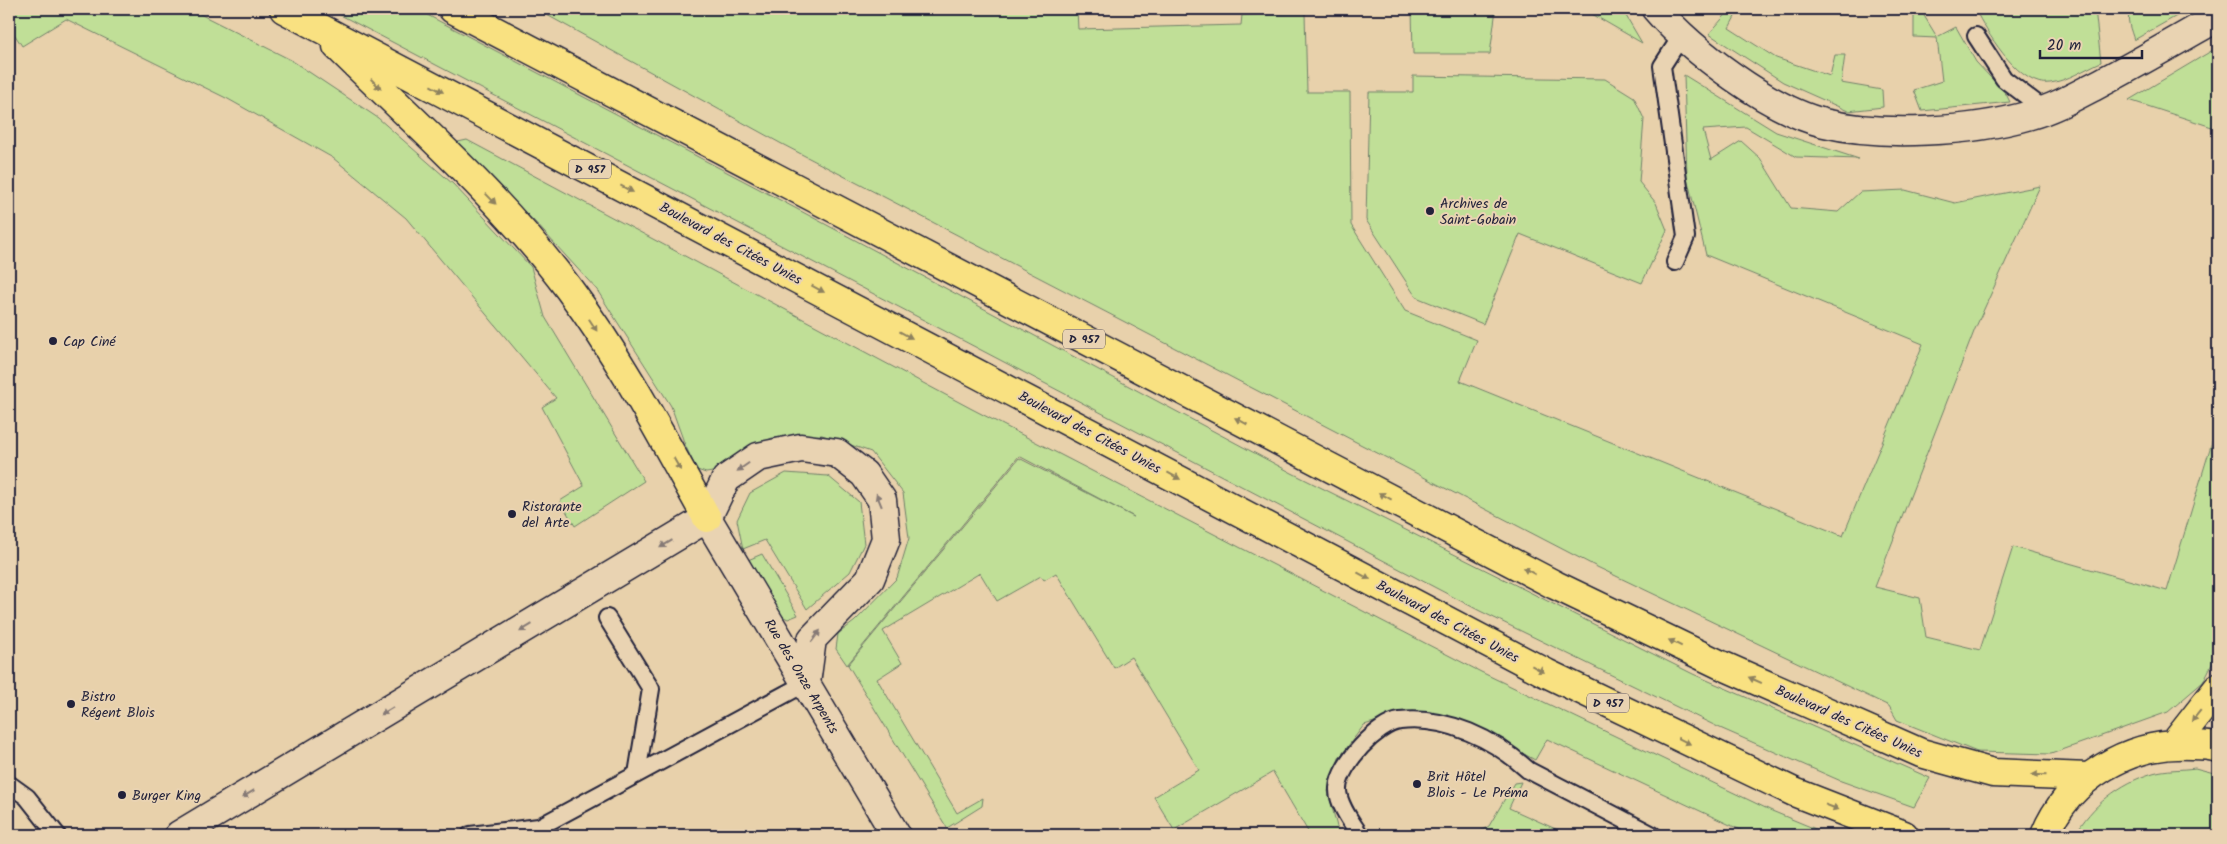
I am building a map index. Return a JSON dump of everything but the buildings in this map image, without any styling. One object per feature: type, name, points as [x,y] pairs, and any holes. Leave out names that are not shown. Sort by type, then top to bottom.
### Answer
[{"type":"main road","name":"Boulevard des Citées Unies","points":[[284,9],[1546,673],[1794,792],[1904,835]]},
{"type":"main road","name":"Boulevard des Citées Unies","points":[[453,9],[1555,585],[1719,664],[1921,753],[1993,773],[2088,777]]},
{"type":"main road","points":[[316,26],[526,235],[570,290],[615,358],[707,518]]},
{"type":"main road","points":[[2174,744],[2218,688]]},
{"type":"main road","points":[[2045,835],[2053,815],[2088,777],[2128,754],[2174,744],[2218,748]]},
{"type":"street","points":[[1656,9],[1682,35],[1761,95],[1795,113],[1823,123],[1856,128],[1906,130],[1959,128],[2015,119],[2045,110],[2103,82],[2218,17]]},
{"type":"street","points":[[179,835],[707,518],[726,479],[758,457],[800,448],[837,453],[864,474],[882,500],[886,539],[870,580],[812,639],[806,682]]},
{"type":"street","name":"Rue des Onze Arpents","points":[[707,518],[896,835]]},
{"type":"lane","points":[[1675,262],[1686,237],[1662,66],[1682,35]]},
{"type":"lane","points":[[1976,36],[2004,79],[2045,110]]},
{"type":"lane","points":[[607,618],[651,689],[637,774]]},
{"type":"lane","points":[[470,835],[539,827],[806,682]]},
{"type":"lane","points":[[1360,835],[1345,812],[1338,788],[1352,755],[1377,732],[1398,722],[1424,721],[1456,727],[1478,736],[1512,756],[1528,770],[1653,835]]},
{"type":"lane","points":[[9,784],[27,797],[57,835]]},
{"type":"green space","points":[[9,9],[190,9],[291,60],[378,118],[453,184],[531,267],[545,317],[644,481],[575,526],[560,501],[584,486],[542,407],[556,398],[406,218],[333,158],[228,99],[66,19],[22,46],[9,26]]},
{"type":"green space","points":[[329,9],[416,9],[765,192],[1292,473],[1693,674],[1930,778],[1914,807],[1841,781],[1720,728],[1480,611]]},
{"type":"green space","points":[[536,9],[1077,9],[1078,29],[1241,25],[1242,15],[1305,13],[1307,92],[1350,92],[1351,225],[1405,311],[1477,340],[1460,381],[1843,536],[1923,344],[1706,255],[1687,177],[1684,75],[1776,132],[1859,159],[1796,157],[1746,127],[1703,130],[1711,160],[1741,141],[1760,158],[1791,208],[1838,212],[1860,192],[1905,190],[1955,203],[2040,186],[1975,329],[1875,587],[1920,598],[1926,637],[1980,650],[2013,547],[2167,591],[2218,422],[2218,652],[2203,682],[2168,712],[2051,754],[1977,752],[1897,720],[1889,706],[1595,566],[780,143]]},
{"type":"green space","points":[[1412,9],[1496,9],[1490,54],[1413,54]]},
{"type":"green space","points":[[1589,9],[1622,9],[1642,43],[1592,14]]},
{"type":"green space","points":[[1739,9],[1729,28],[1776,58],[1830,76],[1835,55],[1845,55],[1841,83],[1882,90],[1883,107],[1848,111],[1783,82],[1709,34],[1729,11]]},
{"type":"green space","points":[[1880,9],[1920,9],[1937,37],[1956,27],[1976,62],[2006,94],[2010,102],[1922,111],[1914,90],[1942,81],[1937,38],[1914,37],[1914,12]]},
{"type":"green space","points":[[1989,9],[2095,9],[2101,62],[2056,82],[2039,82],[2028,78],[1998,48],[1983,24],[1978,15]]},
{"type":"green space","points":[[2131,9],[2189,9],[2134,40],[2129,20]]},
{"type":"green space","points":[[2218,47],[2218,129],[2129,100]]},
{"type":"green space","points":[[1413,76],[1605,79],[1634,97],[1644,119],[1639,182],[1656,203],[1667,230],[1642,283],[1520,234],[1483,324],[1416,297],[1366,220],[1369,92],[1413,92]]},
{"type":"green space","points":[[467,140],[972,409],[1481,672],[1772,811],[1830,835],[1744,835],[1745,832],[1547,739],[1535,760],[1463,721],[1405,713],[1364,725],[1339,758],[1328,791],[1339,835],[1310,835],[1273,772],[1174,830],[1154,797],[1199,770],[1131,657],[1114,668],[1056,573],[1044,580],[1041,576],[997,601],[980,573],[883,631],[902,663],[877,679],[957,813],[983,798],[982,806],[947,828],[848,665],[1019,458],[1134,517],[1019,456],[847,665],[836,649],[838,634],[855,621],[897,578],[909,538],[903,493],[871,452],[822,435],[772,438],[735,456],[719,471],[706,473],[697,470],[685,445],[671,406],[597,290],[534,221],[461,150],[458,142]]},
{"type":"green space","points":[[786,473],[828,476],[859,502],[864,544],[850,572],[807,609],[765,540],[743,549],[737,520],[750,493]]},
{"type":"green space","points":[[762,554],[798,615],[788,619],[780,615],[748,560]]},
{"type":"green space","points":[[2195,768],[2218,774],[2218,835],[2075,835],[2089,814],[2118,789],[2141,777],[2158,772]]},
{"type":"green space","points":[[1521,782],[1509,808],[1569,835],[1474,835],[1489,826],[1514,783]]},
{"type":"place","name":"Archives de Saint-Gobain","points":[[1430,211]]},
{"type":"place","name":"Cap Ciné","points":[[53,341]]},
{"type":"place","name":"Ristorante del Arte","points":[[512,514]]},
{"type":"place","name":"Bistro Régent Blois","points":[[71,704]]},
{"type":"place","name":"Brit Hôtel Blois - Le Préma","points":[[1417,784]]},
{"type":"place","name":"Burger King","points":[[122,795]]}]
